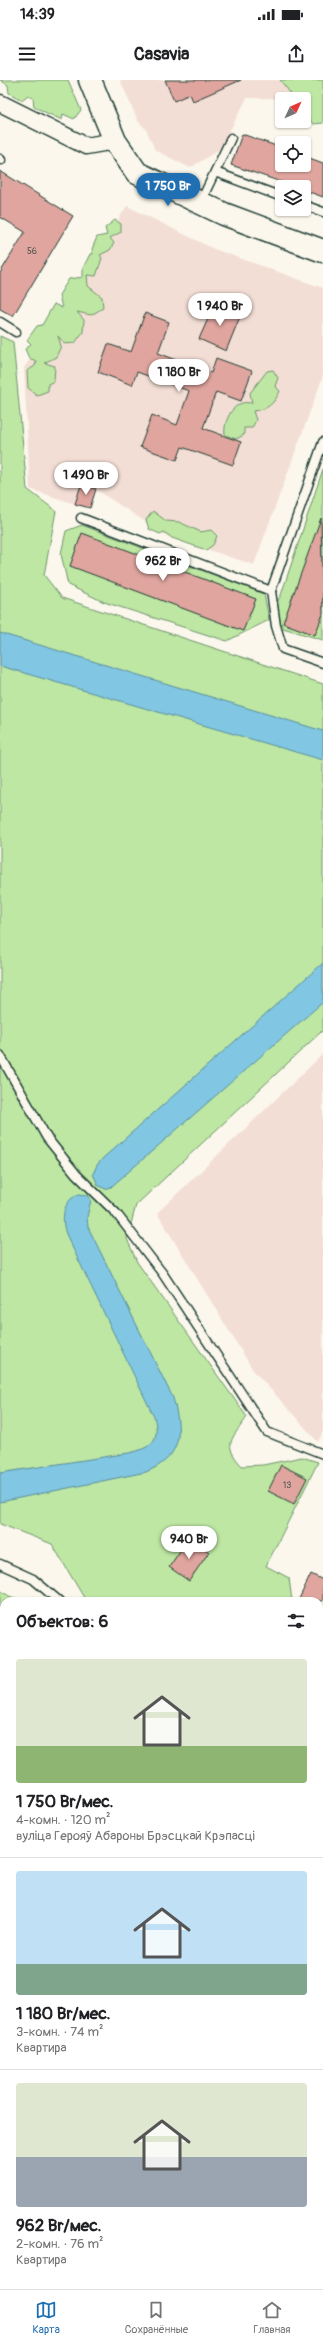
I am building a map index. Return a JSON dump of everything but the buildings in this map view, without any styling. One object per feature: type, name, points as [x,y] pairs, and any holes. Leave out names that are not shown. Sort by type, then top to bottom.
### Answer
[{"type":"main road","points":[[90,80],[115,141],[137,173],[200,204],[323,251]]},
{"type":"street","points":[[0,103],[86,146],[115,141]]},
{"type":"lane","points":[[200,204],[231,138]]},
{"type":"lane","points":[[215,172],[275,194]]},
{"type":"lane","points":[[311,208],[323,212]]},
{"type":"lane","points":[[0,322],[16,332]]},
{"type":"lane","points":[[323,442],[272,591],[276,626],[283,649],[323,663]]},
{"type":"lane","points":[[81,518],[272,591]]},
{"type":"lane","points":[[0,1055],[47,1138],[76,1174],[116,1213],[163,1274],[267,1432],[323,1454]]},
{"type":"lane","points":[[0,1564],[33,1579],[54,1597]]},
{"type":"shaded area","points":[[120,80],[323,80],[323,99],[311,99],[311,92],[275,92],[275,98],[247,98],[220,149],[190,168],[155,150],[146,129],[138,121]]},
{"type":"shaded area","points":[[127,206],[214,249],[323,288],[323,376],[254,565],[167,536],[95,489],[81,485],[75,504],[30,489],[24,368]]},
{"type":"shaded area","points":[[323,1054],[323,1431],[318,1442],[253,1370],[157,1213]]},
{"type":"green space","points":[[0,80],[68,80],[81,110],[74,119],[63,114],[62,120],[34,107],[33,98],[28,95],[22,100],[9,93],[8,85]]},
{"type":"green space","points":[[280,80],[323,80],[323,123],[313,124],[311,121],[311,92],[289,92]]},
{"type":"green space","points":[[115,220],[121,224],[121,232],[110,238],[114,243],[110,250],[100,255],[102,258],[96,276],[87,275],[88,286],[102,297],[103,308],[91,315],[77,312],[84,320],[83,332],[75,343],[65,344],[58,336],[61,346],[56,357],[44,363],[55,366],[54,381],[48,384],[48,391],[37,395],[28,388],[27,371],[35,366],[36,361],[29,358],[25,349],[31,344],[27,340],[37,326],[42,325],[54,304],[62,308],[59,295],[69,279],[83,277],[83,268],[90,254],[93,254],[92,249],[97,237],[107,235],[105,228]]},
{"type":"green space","points":[[0,336],[13,342],[27,489],[56,511],[44,575],[62,598],[323,684],[323,1030],[136,1205],[127,1239],[137,1262],[247,1417],[231,1441],[232,1452],[242,1466],[263,1465],[302,1457],[318,1462],[266,1566],[289,1578],[291,1597],[84,1597],[52,1544],[0,1524]]},
{"type":"green space","points":[[273,370],[278,378],[275,386],[280,391],[273,403],[266,408],[253,411],[256,420],[252,428],[244,428],[244,435],[236,439],[225,435],[225,426],[231,412],[242,403],[252,403],[250,393],[267,371]]},
{"type":"green space","points":[[323,469],[323,640],[283,628],[274,608],[281,595]]},
{"type":"green space","points":[[153,511],[166,521],[179,522],[201,532],[211,530],[217,536],[213,545],[206,550],[172,538],[164,532],[160,534],[149,529],[146,520]]},
{"type":"green space","points":[[82,525],[264,594],[269,620],[227,641],[104,602],[68,585],[61,554],[66,531]]},
{"type":"green space","points":[[0,1590],[12,1597],[0,1597]]},
{"type":"water","points":[[0,633],[323,731],[323,760],[0,666]]},
{"type":"water","points":[[323,963],[323,1002],[111,1187],[105,1189],[98,1185],[93,1174],[97,1165],[103,1158]]},
{"type":"water","points":[[79,1194],[88,1195],[91,1200],[87,1217],[88,1227],[173,1398],[178,1422],[177,1442],[167,1459],[158,1466],[146,1472],[0,1502],[0,1473],[129,1453],[143,1449],[155,1438],[156,1425],[154,1417],[64,1228],[63,1217],[66,1206],[73,1197]]}]
